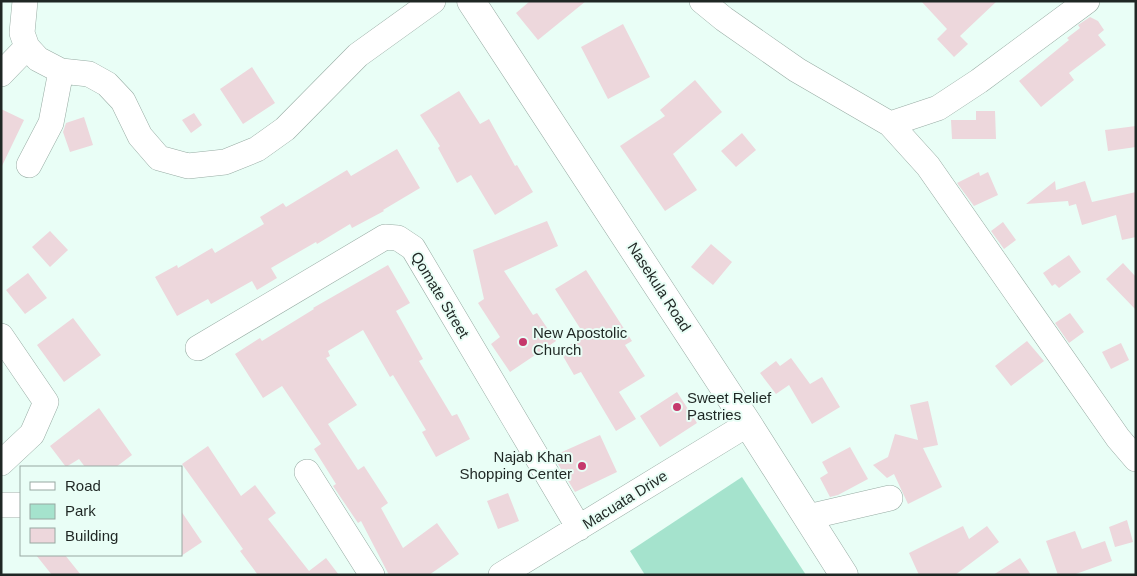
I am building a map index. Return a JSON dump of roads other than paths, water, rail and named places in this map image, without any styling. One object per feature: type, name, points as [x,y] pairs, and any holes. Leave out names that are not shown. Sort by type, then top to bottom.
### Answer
[{"type":"main road","name":"Nasekula Road","points":[[471,1],[748,424],[844,575]]},
{"type":"street","points":[[25,1],[22,33],[27,47],[38,59],[61,71],[90,74],[107,84],[123,101],[140,136],[159,158],[188,166],[225,162],[257,149],[285,129],[358,55],[433,1]]},
{"type":"street","points":[[702,1],[724,19],[797,70],[890,124],[928,166],[1118,438],[1136,459]]},
{"type":"street","points":[[890,124],[938,108],[1087,1]]},
{"type":"street","points":[[1,74],[27,47]]},
{"type":"street","points":[[29,165],[51,123],[61,71]]},
{"type":"street","name":"Qomate Street","points":[[198,348],[385,237],[398,238],[412,248],[579,528]]},
{"type":"street","points":[[1,336],[46,402],[32,434],[1,463]]},
{"type":"street","name":"Macuata Drive","points":[[501,575],[748,424]]},
{"type":"street","points":[[307,472],[372,575]]},
{"type":"street","points":[[808,517],[890,498]]},
{"type":"street","points":[[1,505],[20,506]]},
{"type":"place","name":"New Apostolic Church","points":[[523,342]]},
{"type":"place","name":"Sweet Relief Pastries","points":[[677,407]]},
{"type":"place","name":"Najab Khan Shopping Center","points":[[582,466]]}]
